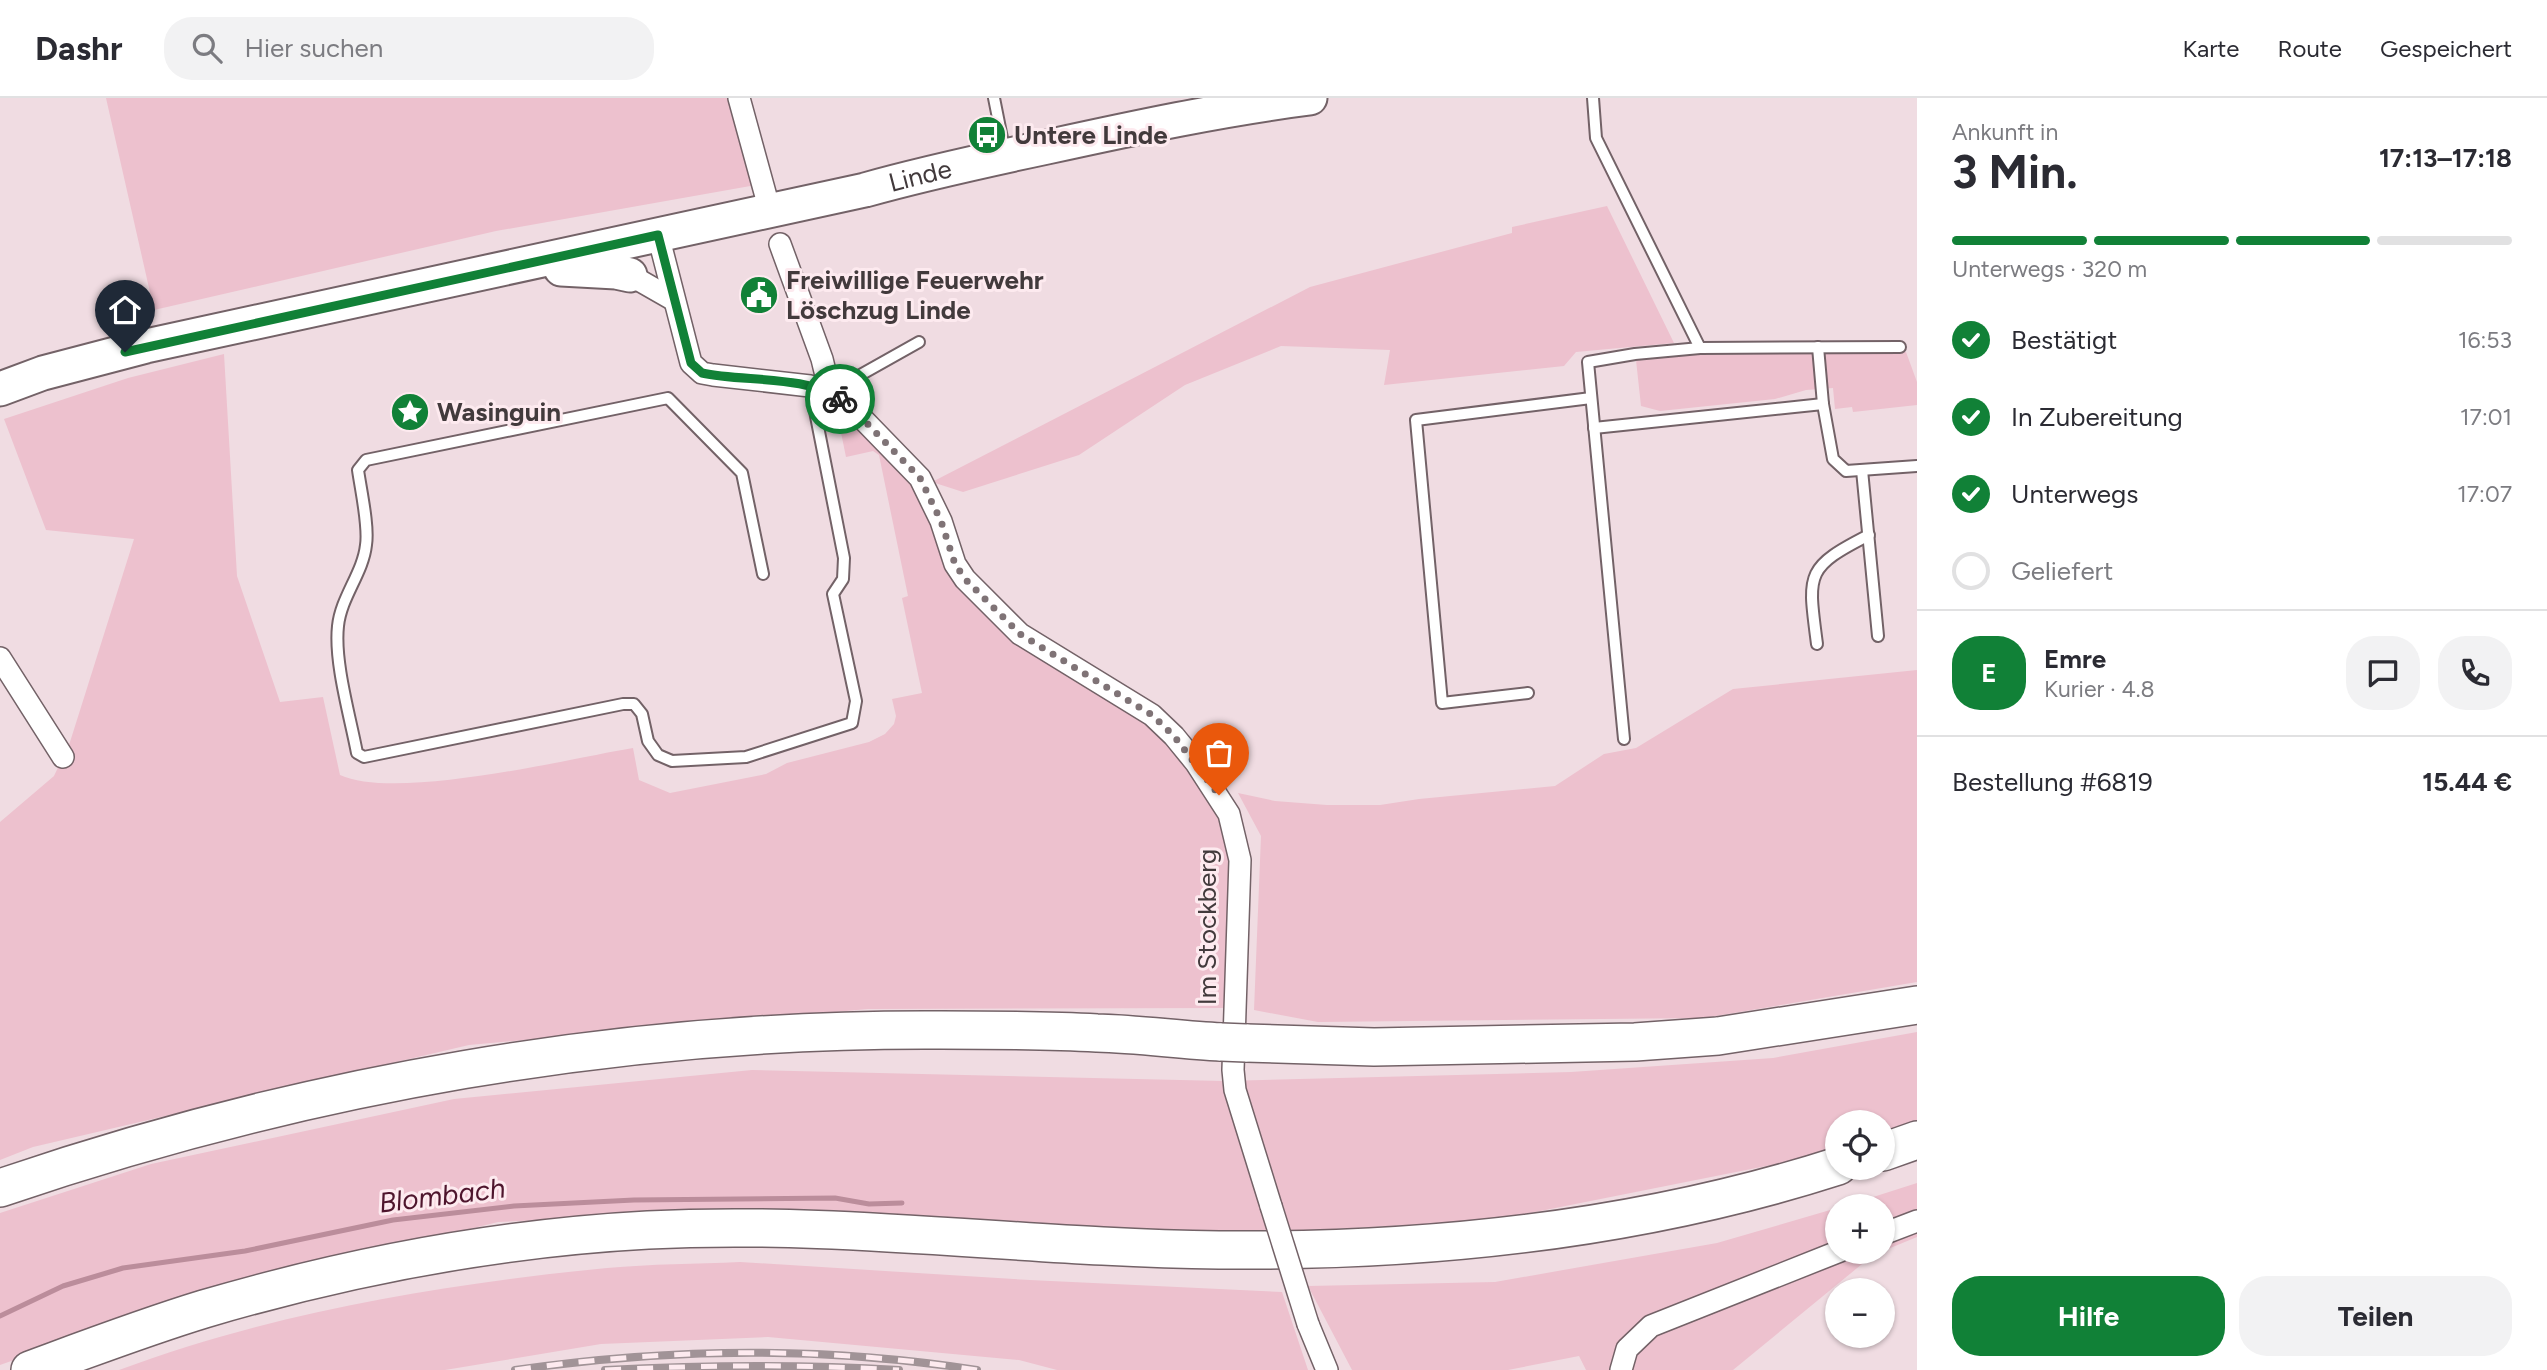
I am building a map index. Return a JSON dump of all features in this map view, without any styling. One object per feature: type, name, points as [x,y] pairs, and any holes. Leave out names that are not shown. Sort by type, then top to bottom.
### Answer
[{"type":"highway","points":[[0,1188],[129,1146],[322,1097],[499,1064],[636,1046],[758,1036],[939,1030],[1099,1032],[1234,1043],[1374,1047],[1635,1042],[1718,1037],[1917,1005]]},
{"type":"highway","points":[[1895,1148],[1917,1140]]},
{"type":"highway","points":[[30,1370],[200,1310],[277,1289],[452,1252],[549,1239],[647,1230],[759,1228],[842,1229],[1215,1250],[1364,1248],[1466,1241],[1554,1229],[1657,1211],[1825,1170]]},
{"type":"main road","name":"Linde","points":[[0,389],[56,370],[146,346],[770,211],[1006,156],[1171,121],[1310,98]]},
{"type":"main road","points":[[531,262],[570,271],[616,272],[629,275]]},
{"type":"street","points":[[738,98],[770,211]]},
{"type":"street","points":[[658,235],[691,363],[702,373],[820,389],[822,359],[780,244]]},
{"type":"street","points":[[629,275],[673,299]]},
{"type":"street","name":"Im Stockberg","points":[[820,389],[854,410],[920,478],[941,521],[955,564],[965,579],[1020,634],[1152,715],[1174,736],[1219,795],[1229,814],[1240,860],[1235,1090],[1308,1324],[1327,1370]]},
{"type":"street","points":[[0,658],[63,757]]},
{"type":"street","points":[[1895,1229],[1917,1221]]},
{"type":"street","points":[[1621,1370],[1627,1349],[1651,1326],[1825,1257]]},
{"type":"lane","points":[[994,98],[1006,156]]},
{"type":"lane","points":[[1593,98],[1596,138],[1700,348]]},
{"type":"lane","points":[[763,574],[742,473],[668,398],[366,460],[358,470],[367,543],[343,603],[338,625],[338,648],[357,753],[364,757],[623,704],[634,704],[642,714],[648,741],[658,755],[672,761],[746,757],[852,723],[856,701],[833,594],[843,579],[844,558],[820,389],[919,342]]},
{"type":"lane","points":[[1624,739],[1587,362],[1700,348],[1900,347]]},
{"type":"lane","points":[[1818,348],[1823,404],[1833,459],[1846,471],[1917,466]]},
{"type":"lane","points":[[1528,693],[1442,703],[1416,420],[1591,398]]},
{"type":"lane","points":[[1594,428],[1823,404]]},
{"type":"lane","points":[[1862,470],[1878,636]]},
{"type":"lane","points":[[1817,644],[1811,593],[1817,570],[1834,553],[1869,535]]},
{"type":"shaded area","points":[[106,98],[734,98],[756,185],[496,231],[154,310]]},
{"type":"shaded area","points":[[1607,206],[1674,343],[1576,352],[1564,366],[1384,385],[1390,350],[1281,346],[1185,385],[1079,455],[963,492],[932,482],[1310,287],[1512,233],[1512,227]]},
{"type":"shaded area","points":[[1906,352],[1917,382],[1917,405],[1853,412],[1852,407],[1835,409],[1833,388],[1806,390],[1775,399],[1660,411],[1641,406],[1636,360],[1691,355]]},
{"type":"shaded area","points":[[224,354],[237,576],[280,702],[323,697],[340,775],[366,782],[440,781],[633,748],[639,780],[670,793],[766,774],[787,763],[869,742],[885,734],[894,724],[896,716],[892,699],[922,693],[902,598],[908,596],[879,455],[873,451],[846,457],[838,418],[825,420],[825,411],[837,407],[918,487],[948,566],[1134,711],[1175,747],[1214,804],[1226,833],[1232,866],[1228,1008],[868,1009],[469,1045],[33,1147],[0,1160],[0,822],[54,776],[70,742],[134,539],[46,530],[4,419],[128,378]]},
{"type":"shaded area","points":[[1917,670],[1917,982],[1704,1018],[1318,1022],[1254,1010],[1261,836],[1238,793],[1275,801],[1380,805],[1555,786],[1604,754],[1636,748],[1733,689]]},
{"type":"shaded area","points":[[1917,1032],[1917,1124],[1895,1131],[1895,1110],[1825,1110],[1825,1154],[1495,1220],[1298,1231],[1079,1229],[803,1209],[498,1222],[183,1300],[0,1365],[0,1213],[151,1164],[454,1099],[752,1070],[1224,1081],[1571,1072],[1773,1058]]},
{"type":"shaded area","points":[[1917,1183],[1917,1237],[1895,1246],[1895,1194],[1883,1194]]},
{"type":"shaded area","points":[[1825,1212],[1825,1264],[1862,1264],[1845,1278],[1825,1278],[1825,1294],[1733,1370],[1586,1370],[1579,1356],[1508,1370],[1352,1370],[1308,1286],[1495,1282],[1717,1243]]},
{"type":"shaded area","points":[[740,1262],[1282,1292],[1308,1370],[1057,1370],[1019,1360],[768,1337],[601,1344],[445,1370],[119,1370],[178,1350],[298,1316],[421,1292],[607,1268]]},
{"type":"waterway","name":"Blombach","points":[[0,1316],[63,1286],[123,1268],[245,1251],[393,1220],[514,1206],[634,1200],[835,1198],[869,1204],[902,1203]]},
{"type":"railway","points":[[515,1370],[631,1357],[746,1353],[862,1357],[977,1370]]},
{"type":"railway","points":[[605,1370],[752,1366],[899,1370]]},
{"type":"way so far","points":[[840,399],[903,457],[920,478],[941,521],[955,564],[965,579],[1020,634],[1152,715],[1174,736],[1219,795]]},
{"type":"place","name":"Untere Linde","points":[[987,135]]},
{"type":"place","name":"Freiwillige Feuerwehr Löschzug Linde","points":[[759,295]]},
{"type":"place","name":"Wasinguin","points":[[410,412]]},
{"type":"route","points":[[125,352],[224,328],[658,235],[691,363],[702,373],[810,386],[830,392],[840,399]]}]
